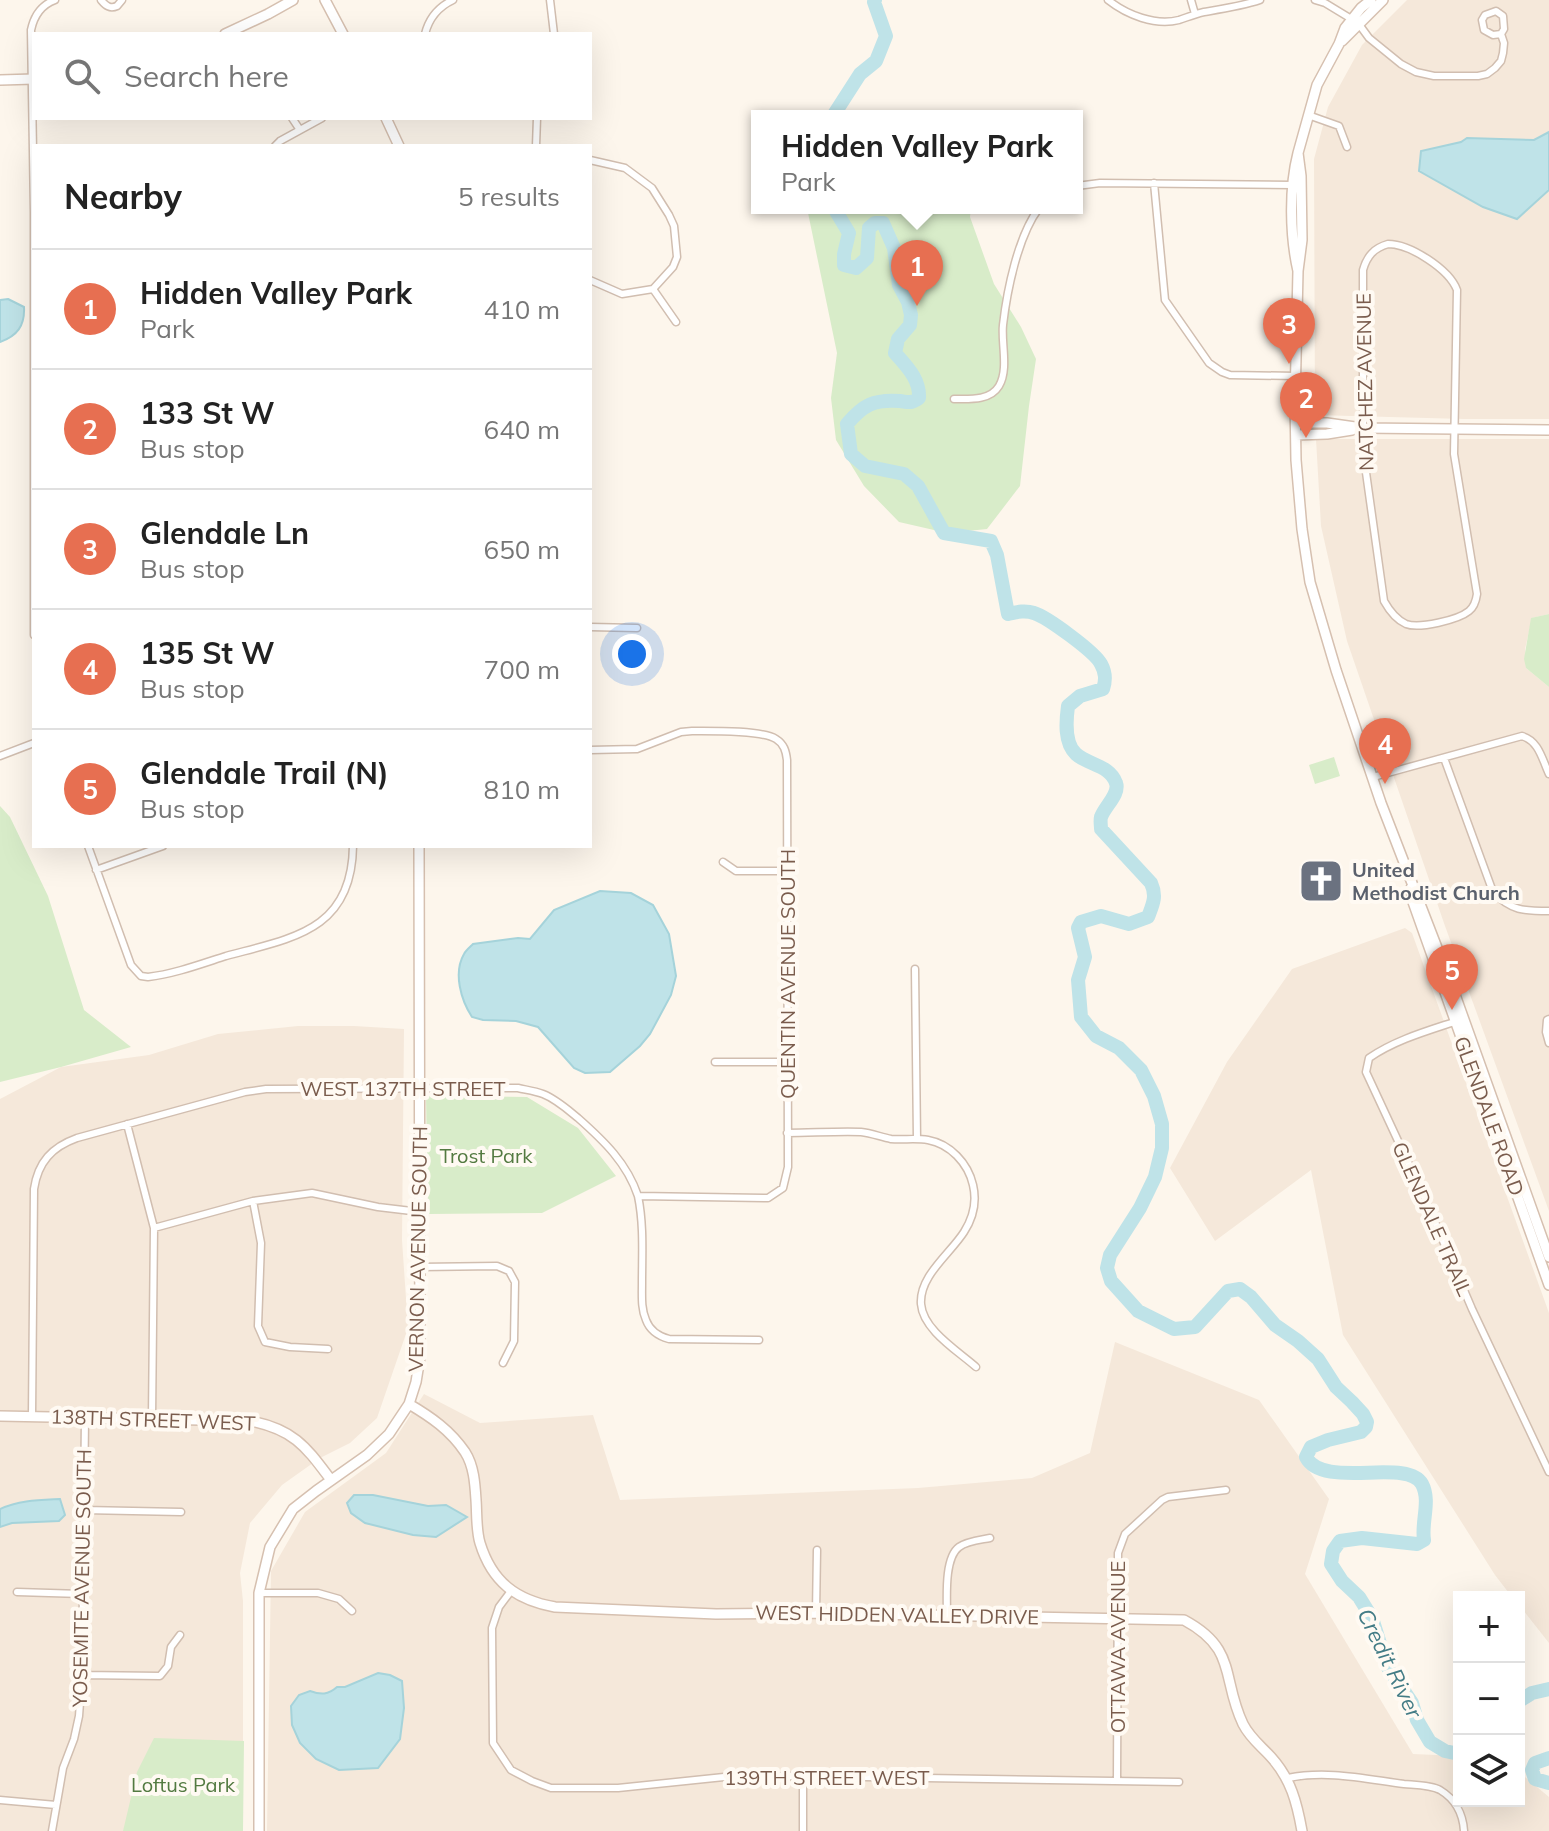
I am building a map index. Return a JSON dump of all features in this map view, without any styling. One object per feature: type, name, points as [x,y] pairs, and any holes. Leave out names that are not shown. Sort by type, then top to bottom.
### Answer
[{"type":"street","points":[[32,54],[33,20],[42,8],[55,0]]},
{"type":"street","points":[[101,0],[111,7],[122,0]]},
{"type":"street","points":[[229,32],[293,0]]},
{"type":"street","points":[[325,0],[342,32]]},
{"type":"street","points":[[426,32],[432,16],[453,0]]},
{"type":"street","points":[[550,0],[554,32]]},
{"type":"street","points":[[1108,0],[1121,10],[1162,22],[1260,0]]},
{"type":"street","points":[[1191,0],[1195,14]]},
{"type":"street","points":[[1315,0],[1355,22],[1401,64],[1434,76],[1487,74],[1501,61],[1504,43],[1501,34]]},
{"type":"street","points":[[1371,0],[1339,44],[1317,85],[1298,153],[1297,185],[1302,240],[1298,271],[1296,435],[1301,516],[1310,582],[1373,777],[1522,736],[1534,742],[1549,774]]},
{"type":"street","points":[[1355,22],[1383,0]]},
{"type":"street","points":[[0,80],[32,79]]},
{"type":"street","points":[[1308,115],[1339,126],[1347,147]]},
{"type":"street","points":[[33,120],[33,144]]},
{"type":"street","points":[[293,120],[300,130]]},
{"type":"street","points":[[278,144],[318,120]]},
{"type":"street","points":[[387,120],[398,144]]},
{"type":"street","points":[[536,144],[537,120]]},
{"type":"street","points":[[592,160],[625,168],[652,188],[674,226],[677,257],[673,267],[653,289],[622,294],[592,281]]},
{"type":"street","points":[[1154,183],[1165,300],[1209,363],[1230,375],[1296,376]]},
{"type":"street","points":[[1083,185],[1297,185]]},
{"type":"street","points":[[954,399],[983,397],[999,385],[1008,294],[1022,239],[1035,214]]},
{"type":"street","name":"NATCHEZ AVENUE","points":[[1388,244],[1404,247],[1425,259],[1449,275],[1457,290],[1454,454],[1477,594],[1475,604],[1461,616],[1423,626],[1403,623],[1388,609],[1384,601],[1364,465],[1362,428],[1363,270],[1374,251],[1388,244]]},
{"type":"street","points":[[653,289],[676,322]]},
{"type":"street","points":[[1296,423],[1362,428],[1549,430]]},
{"type":"street","points":[[1296,435],[1362,428]]},
{"type":"street","points":[[592,627],[637,628]]},
{"type":"street","name":"QUENTIN AVENUE SOUTH","points":[[592,750],[637,749],[681,732],[764,734],[781,743],[787,760],[789,1062],[788,1167],[783,1188],[768,1198],[638,1196]]},
{"type":"street","points":[[0,756],[32,744]]},
{"type":"street","points":[[1444,758],[1493,892],[1503,903],[1520,910],[1549,911]]},
{"type":"street","name":"GLENDALE ROAD","points":[[1373,777],[1409,877],[1413,902],[1544,1247],[1549,1285]]},
{"type":"street","points":[[89,848],[131,965],[141,976],[155,976],[291,938],[314,927],[335,907],[349,878],[353,848]]},
{"type":"street","points":[[96,870],[157,848]]},
{"type":"street","name":"VERNON AVENUE SOUTH","points":[[259,1831],[259,1593],[270,1547],[293,1509],[367,1455],[389,1434],[409,1404],[416,1382],[420,1357],[419,848]]},
{"type":"street","points":[[723,862],[736,871],[788,871]]},
{"type":"street","points":[[915,969],[917,1139]]},
{"type":"street","name":"GLENDALE TRAIL","points":[[1459,1020],[1380,1051],[1369,1058],[1366,1072],[1549,1472]]},
{"type":"street","points":[[1548,1020],[1546,1032],[1549,1043]]},
{"type":"street","points":[[715,1062],[789,1062]]},
{"type":"street","name":"WEST 137TH STREET","points":[[32,1416],[34,1189],[40,1167],[48,1155],[77,1138],[266,1089],[518,1088],[542,1093],[575,1115],[614,1152],[630,1176],[638,1196]]},
{"type":"street","points":[[127,1124],[154,1228],[152,1418]]},
{"type":"street","points":[[787,1133],[857,1132],[937,1142],[963,1162],[973,1182],[973,1215],[924,1286],[921,1305],[923,1315],[933,1330],[976,1367]]},
{"type":"street","points":[[154,1228],[253,1201],[312,1193],[420,1212]]},
{"type":"street","points":[[638,1196],[642,1219],[642,1308],[653,1332],[669,1339],[759,1340]]},
{"type":"street","points":[[253,1201],[261,1243],[258,1326],[265,1342],[328,1349]]},
{"type":"street","points":[[420,1267],[497,1266],[509,1271],[515,1282],[514,1341],[503,1363]]},
{"type":"street","points":[[409,1404],[443,1426],[466,1454],[474,1476],[479,1541],[492,1570],[511,1591]]},
{"type":"street","name":"138TH STREET WEST","points":[[0,1416],[251,1421],[273,1426],[301,1442],[331,1480]]},
{"type":"street","name":"YOSEMITE AVENUE SOUTH","points":[[52,1831],[63,1768],[79,1716],[85,1418]]},
{"type":"street","name":"OTTAWA AVENUE","points":[[1117,1780],[1118,1553],[1125,1534],[1168,1497],[1226,1490]]},
{"type":"street","points":[[84,1510],[181,1512]]},
{"type":"street","points":[[947,1615],[949,1561],[956,1548],[990,1538]]},
{"type":"street","points":[[816,1613],[817,1550]]},
{"type":"street","name":"WEST HIDDEN VALLEY DRIVE","points":[[511,1591],[534,1603],[555,1607],[716,1614],[1184,1620],[1203,1630],[1220,1650],[1244,1726],[1288,1778]]},
{"type":"street","name":"139TH STREET WEST","points":[[511,1591],[499,1607],[492,1628],[493,1743],[511,1770],[551,1788],[618,1788],[724,1777],[803,1776],[1179,1782]]},
{"type":"street","points":[[17,1592],[82,1594]]},
{"type":"street","points":[[259,1593],[318,1593],[339,1599],[352,1611]]},
{"type":"street","points":[[82,1675],[160,1676],[168,1666],[171,1647],[180,1635]]},
{"type":"street","points":[[1302,1831],[1297,1800],[1288,1778],[1307,1774],[1364,1777],[1437,1788],[1453,1799],[1464,1831]]},
{"type":"street","points":[[803,1776],[803,1831]]},
{"type":"street","points":[[0,1800],[56,1805]]},
{"type":"shaded area","points":[[1407,0],[1549,0],[1549,419],[1315,415],[1314,159],[1328,107],[1362,45]]},
{"type":"shaded area","points":[[1316,439],[1549,439],[1549,614],[1532,618],[1525,649],[1526,668],[1549,687],[1549,1211],[1445,926],[1347,641],[1321,526]]},
{"type":"shaded area","points":[[1405,928],[1412,933],[1549,1313],[1549,1643],[1525,1613],[1525,1591],[1507,1591],[1495,1575],[1343,1335],[1311,1170],[1215,1241],[1170,1168],[1227,1062],[1292,969]]},
{"type":"shaded area","points":[[298,1026],[404,1029],[402,1240],[408,1328],[377,1418],[350,1443],[320,1458],[282,1485],[250,1523],[240,1573],[243,1601],[243,1831],[0,1831],[0,1099],[61,1067],[149,1055],[218,1034]]},
{"type":"shaded area","points":[[1115,1342],[1259,1400],[1329,1499],[1305,1574],[1413,1754],[1453,1756],[1453,1807],[1525,1807],[1525,1777],[1549,1797],[1549,1831],[267,1831],[271,1571],[305,1512],[386,1453],[424,1394],[480,1423],[593,1415],[620,1500],[918,1488],[1032,1478],[1090,1453]]},
{"type":"green space","points":[[808,214],[970,214],[994,284],[1021,327],[1036,359],[1020,486],[987,529],[947,533],[899,522],[864,486],[836,440],[831,398],[837,353]]},
{"type":"green space","points":[[1549,614],[1549,687],[1526,668],[1524,659],[1531,618]]},
{"type":"green space","points":[[1334,757],[1340,776],[1315,784],[1309,765]]},
{"type":"green space","points":[[0,806],[10,817],[48,896],[84,1010],[131,1047],[0,1082]]},
{"type":"green space","name":"Trost Park","points":[[426,1096],[527,1097],[578,1128],[616,1176],[542,1213],[428,1214]]},
{"type":"green space","name":"Loftus Park","points":[[154,1738],[244,1741],[243,1831],[123,1831],[137,1772]]},
{"type":"water","points":[[1549,132],[1549,190],[1517,219],[1483,207],[1419,171],[1421,151],[1467,138],[1534,140]]},
{"type":"water","points":[[8,299],[24,307],[23,320],[11,337],[0,342],[0,300]]},
{"type":"water","points":[[600,891],[631,893],[653,905],[669,934],[676,976],[671,995],[640,1046],[610,1072],[585,1073],[574,1068],[538,1027],[516,1021],[472,1017],[462,995],[459,969],[464,954],[473,944],[530,939],[554,910]]},
{"type":"water","points":[[354,1495],[373,1495],[428,1506],[446,1505],[467,1517],[436,1537],[413,1535],[365,1523],[351,1513],[347,1503]]},
{"type":"water","points":[[60,1499],[65,1515],[59,1521],[12,1523],[0,1527],[0,1509],[22,1502]]},
{"type":"water","points":[[378,1673],[402,1681],[404,1708],[400,1739],[378,1768],[339,1770],[316,1759],[300,1743],[292,1725],[291,1706],[299,1695],[310,1691],[327,1693]]},
{"type":"waterway","name":"Credit River","points":[[837,110],[860,74],[876,61],[886,36],[875,0]]},
{"type":"waterway","name":"Credit River","points":[[838,214],[849,233],[844,265],[856,268],[867,258],[869,228],[875,223],[883,223],[894,248],[899,285],[911,315],[910,325],[898,339],[895,353],[912,374],[919,391],[919,398],[914,401],[876,402],[858,412],[847,424],[851,454],[865,466],[904,474],[918,486],[944,533],[991,541],[997,555],[1008,614],[1031,612],[1049,621],[1090,652],[1104,670],[1103,689],[1080,696],[1068,706],[1068,738],[1076,754],[1113,777],[1117,787],[1101,817],[1101,829],[1151,883],[1154,896],[1148,917],[1129,924],[1101,916],[1081,922],[1078,928],[1085,957],[1078,980],[1081,1017],[1096,1036],[1119,1048],[1141,1070],[1154,1096],[1162,1124],[1162,1148],[1155,1177],[1140,1208],[1110,1255],[1107,1268],[1111,1281],[1138,1311],[1174,1329],[1195,1327],[1228,1291],[1240,1289],[1275,1325],[1318,1359],[1336,1387],[1367,1422],[1361,1432],[1311,1447],[1306,1457],[1315,1467],[1346,1473],[1400,1473],[1413,1476],[1422,1484],[1426,1497],[1424,1540],[1417,1544],[1362,1538],[1340,1541],[1333,1551],[1331,1564],[1372,1618],[1387,1666],[1412,1703],[1417,1720],[1430,1742],[1453,1753]]},
{"type":"waterway","name":"Credit River","points":[[1525,1697],[1549,1689]]},
{"type":"waterway","name":"Credit River","points":[[1549,1758],[1535,1763],[1532,1770],[1535,1779],[1549,1783]]},
{"type":"place","name":"Hidden Valley Park","points":[[917,306]]},
{"type":"place","name":"Glendale Ln","points":[[1289,364]]},
{"type":"place","name":"133 St W","points":[[1306,438]]},
{"type":"place","name":"135 St W","points":[[1385,784]]},
{"type":"place","name":"United Methodist Church","points":[[1321,881]]},
{"type":"place","name":"Glendale Trail (N)","points":[[1452,1010]]}]
